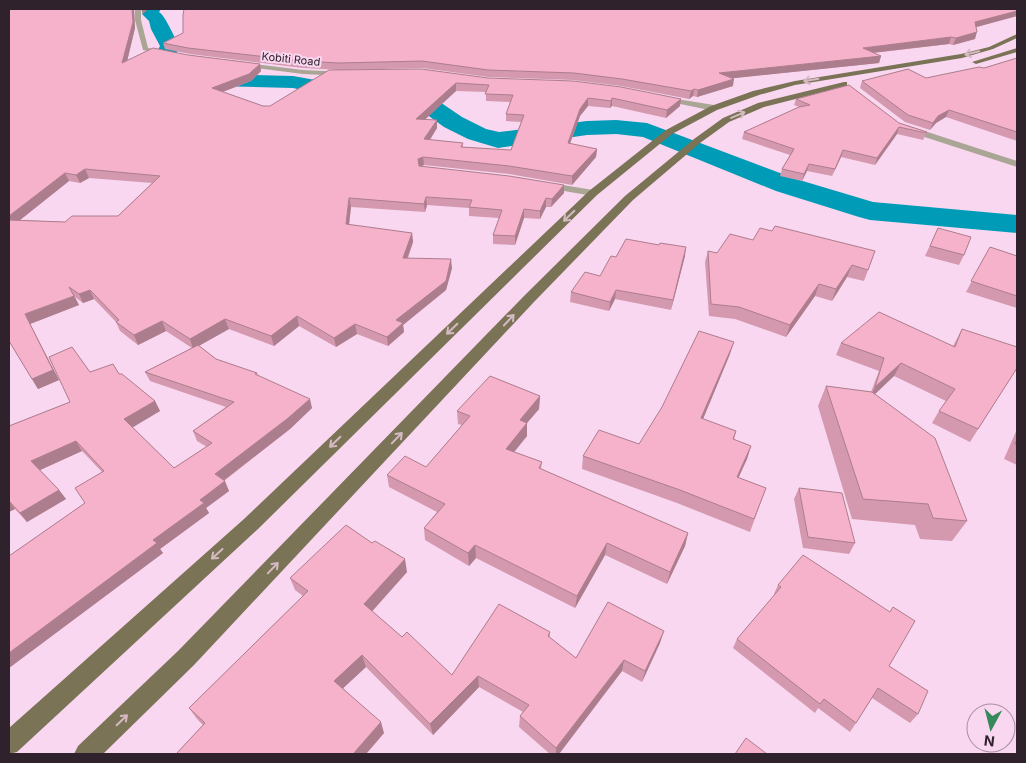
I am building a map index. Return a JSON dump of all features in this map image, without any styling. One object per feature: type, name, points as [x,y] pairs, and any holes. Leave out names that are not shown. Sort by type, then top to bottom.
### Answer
[{"type":"main road","points":[[9,744],[251,524],[593,193],[670,132],[714,108],[756,93],[795,83],[962,56],[991,48],[1017,36]]},
{"type":"main road","points":[[86,754],[186,658],[586,240],[630,198],[697,141],[726,120],[761,105],[983,60],[1017,50]]},
{"type":"street","points":[[138,9],[138,20],[145,49],[169,54]]},
{"type":"street","name":"Kobiti Road","points":[[230,63],[303,72],[350,74]]},
{"type":"street","points":[[649,96],[714,108]]},
{"type":"street","points":[[895,121],[901,126],[1017,164]]},
{"type":"street","points":[[537,184],[593,193]]},
{"type":"building","points":[[9,9],[132,9],[133,22],[122,63],[153,48],[188,55],[260,64],[249,74],[212,88],[263,106],[270,106],[329,70],[421,69],[488,78],[573,81],[621,87],[681,99],[667,110],[612,98],[611,101],[588,98],[580,109],[568,143],[597,149],[572,176],[509,166],[423,157],[418,159],[419,166],[509,176],[564,185],[552,199],[546,198],[540,211],[524,209],[515,236],[493,235],[502,210],[469,207],[472,200],[426,197],[424,204],[349,198],[346,224],[412,233],[403,258],[451,259],[446,281],[396,320],[403,323],[387,337],[355,324],[334,338],[297,316],[271,336],[225,319],[190,339],[162,321],[134,335],[116,322],[119,320],[90,290],[79,294],[69,287],[74,296],[25,314],[53,370],[32,379],[9,341],[9,220],[65,222],[72,216],[118,216],[160,176],[85,169],[76,175],[65,173],[9,216]],"holes":[[[456,83],[489,85],[485,94],[513,95],[506,114],[524,115],[511,150],[461,147],[463,143],[424,139],[437,120],[416,119]]]},
{"type":"building","points":[[184,9],[1017,9],[1017,11],[975,22],[977,32],[956,38],[951,37],[863,48],[881,56],[719,73],[734,79],[691,91],[574,73],[488,70],[422,61],[339,63],[302,61],[188,48],[163,43],[183,33]]},
{"type":"building","points":[[1017,58],[1017,132],[949,110],[938,116],[933,123],[908,115],[862,81],[908,69],[926,78],[979,67],[984,68]]},
{"type":"building","points":[[849,85],[899,123],[927,132],[899,127],[877,158],[843,150],[835,169],[809,164],[804,174],[782,169],[794,149],[744,132],[799,107],[810,105],[796,99]]},
{"type":"building","points":[[775,226],[875,251],[868,270],[852,265],[836,289],[819,284],[790,325],[739,307],[711,304],[708,251],[717,253],[730,234],[753,240],[760,228],[772,231]]},
{"type":"building","points":[[938,228],[971,237],[964,255],[930,246]]},
{"type":"building","points":[[626,239],[659,245],[660,243],[686,247],[673,300],[616,290],[610,302],[571,292],[585,272],[600,276],[611,256],[616,257]]},
{"type":"building","points":[[990,247],[1017,256],[1017,296],[971,281]]},
{"type":"building","points":[[879,312],[955,347],[962,329],[1017,347],[1017,368],[978,429],[939,411],[955,389],[901,363],[875,387],[884,358],[841,343]]},
{"type":"building","points":[[699,331],[734,342],[701,418],[736,431],[733,439],[751,446],[737,477],[766,488],[754,519],[680,490],[583,456],[599,430],[639,444],[662,407]]},
{"type":"building","points":[[198,345],[216,359],[257,373],[255,374],[310,399],[215,474],[225,481],[200,500],[204,503],[153,540],[157,543],[9,653],[9,556],[85,503],[75,488],[104,471],[76,441],[31,461],[59,490],[20,513],[9,501],[9,426],[70,402],[49,357],[72,347],[90,372],[113,364],[119,374],[122,374],[155,401],[124,419],[174,468],[212,443],[193,431],[234,402],[145,372]]},
{"type":"building","points":[[490,376],[540,396],[520,420],[527,423],[506,449],[542,462],[539,468],[688,533],[670,572],[607,543],[577,596],[475,545],[468,553],[424,528],[445,504],[387,475],[405,456],[426,467],[470,416],[457,411]]},
{"type":"building","points":[[826,386],[872,392],[935,438],[967,521],[933,518],[928,504],[863,499]]},
{"type":"building","points":[[799,488],[842,493],[855,543],[808,537]]},
{"type":"building","points":[[346,525],[372,543],[375,541],[405,559],[364,604],[402,637],[407,632],[452,675],[499,604],[550,632],[548,636],[576,658],[608,602],[664,631],[645,671],[624,660],[556,748],[520,716],[529,705],[478,676],[430,724],[362,655],[334,681],[381,722],[353,754],[176,754],[205,723],[189,708],[308,591],[290,578]]},
{"type":"building","points":[[803,555],[890,612],[893,607],[915,621],[889,666],[928,691],[918,714],[878,688],[856,723],[824,699],[820,704],[737,639],[781,587],[778,585]]},
{"type":"building","points":[[746,738],[767,754],[735,754]]},
{"type":"waterway","points":[[153,9],[150,14],[157,18],[160,29],[170,46],[159,67],[176,79],[293,82],[332,90],[403,96],[423,101],[453,122],[477,134],[498,140],[587,128],[616,127],[647,130],[786,185],[870,211],[1017,224]]}]
